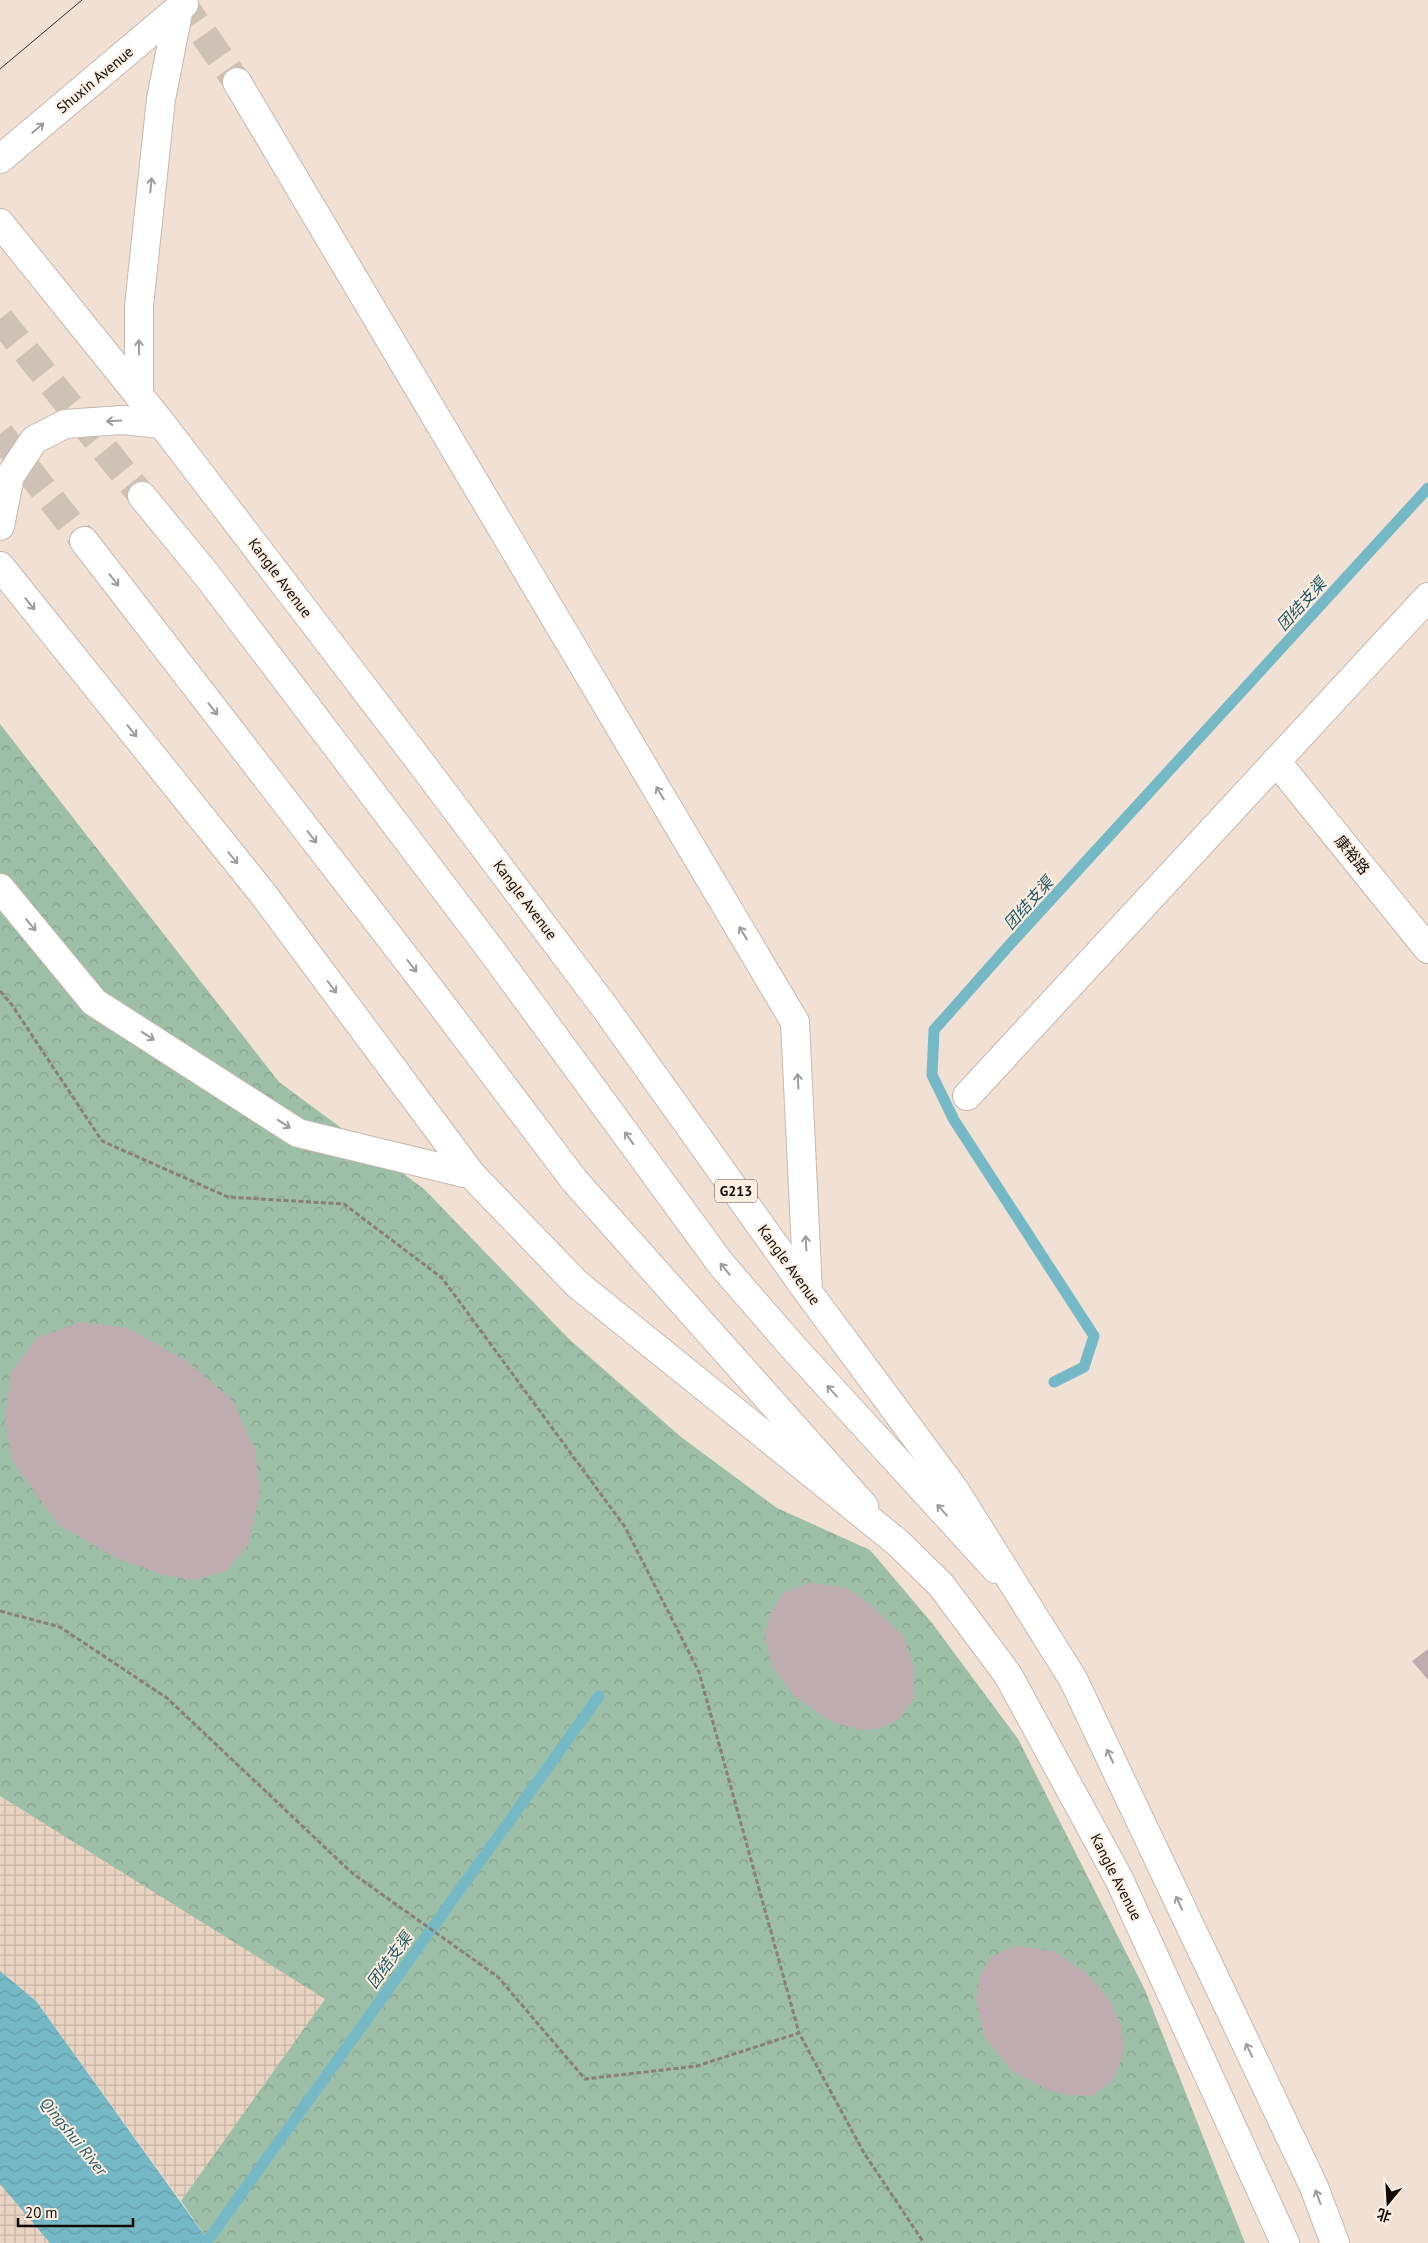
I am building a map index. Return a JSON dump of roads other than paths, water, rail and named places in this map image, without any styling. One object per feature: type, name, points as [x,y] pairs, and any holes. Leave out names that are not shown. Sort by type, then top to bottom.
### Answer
[{"type":"main road","name":"Shuxin Avenue","points":[[0,159],[184,4]]},
{"type":"main road","points":[[139,396],[138,306],[161,100],[184,4]]},
{"type":"main road","points":[[237,82],[795,1022],[808,1292]]},
{"type":"main road","name":"Kangle Avenue","points":[[0,223],[162,424],[606,1009],[808,1292],[954,1490],[1073,1679],[1314,2187],[1335,2243]]},
{"type":"main road","points":[[0,526],[10,476],[34,440],[65,424],[122,420],[162,424]]},
{"type":"main road","name":"Kangle Avenue","points":[[142,496],[206,574],[486,942],[721,1264],[792,1346],[1022,1598]]},
{"type":"main road","name":"Kangle Avenue","points":[[84,542],[432,992],[574,1180],[897,1542],[941,1585],[1008,1675],[1118,1880],[1285,2243]]},
{"type":"main road","name":"Kangle Avenue","points":[[0,566],[263,894],[472,1175],[578,1284],[897,1542]]},
{"type":"main road","points":[[967,1096],[1428,597]]},
{"type":"main road","name":"康裕路","points":[[1276,761],[1428,949]]},
{"type":"main road","points":[[0,888],[94,1002],[298,1133],[472,1175]]},
{"type":"water","name":"Qingshui River","points":[[0,1971],[36,2001],[210,2243],[50,2243],[0,2184]]},
{"type":"waterway","name":"团结支渠","points":[[1054,1382],[1084,1367],[1094,1336],[954,1120],[932,1075],[934,1030],[1013,941],[1428,488]]},
{"type":"waterway","name":"团结支渠","points":[[206,2243],[599,1696]]},
{"type":"tunnel","points":[[180,0],[237,82]]},
{"type":"tunnel","points":[[0,319],[142,496]]},
{"type":"tunnel","points":[[0,434],[84,541]]},
{"type":"tram line","points":[[0,69],[82,0]]}]
